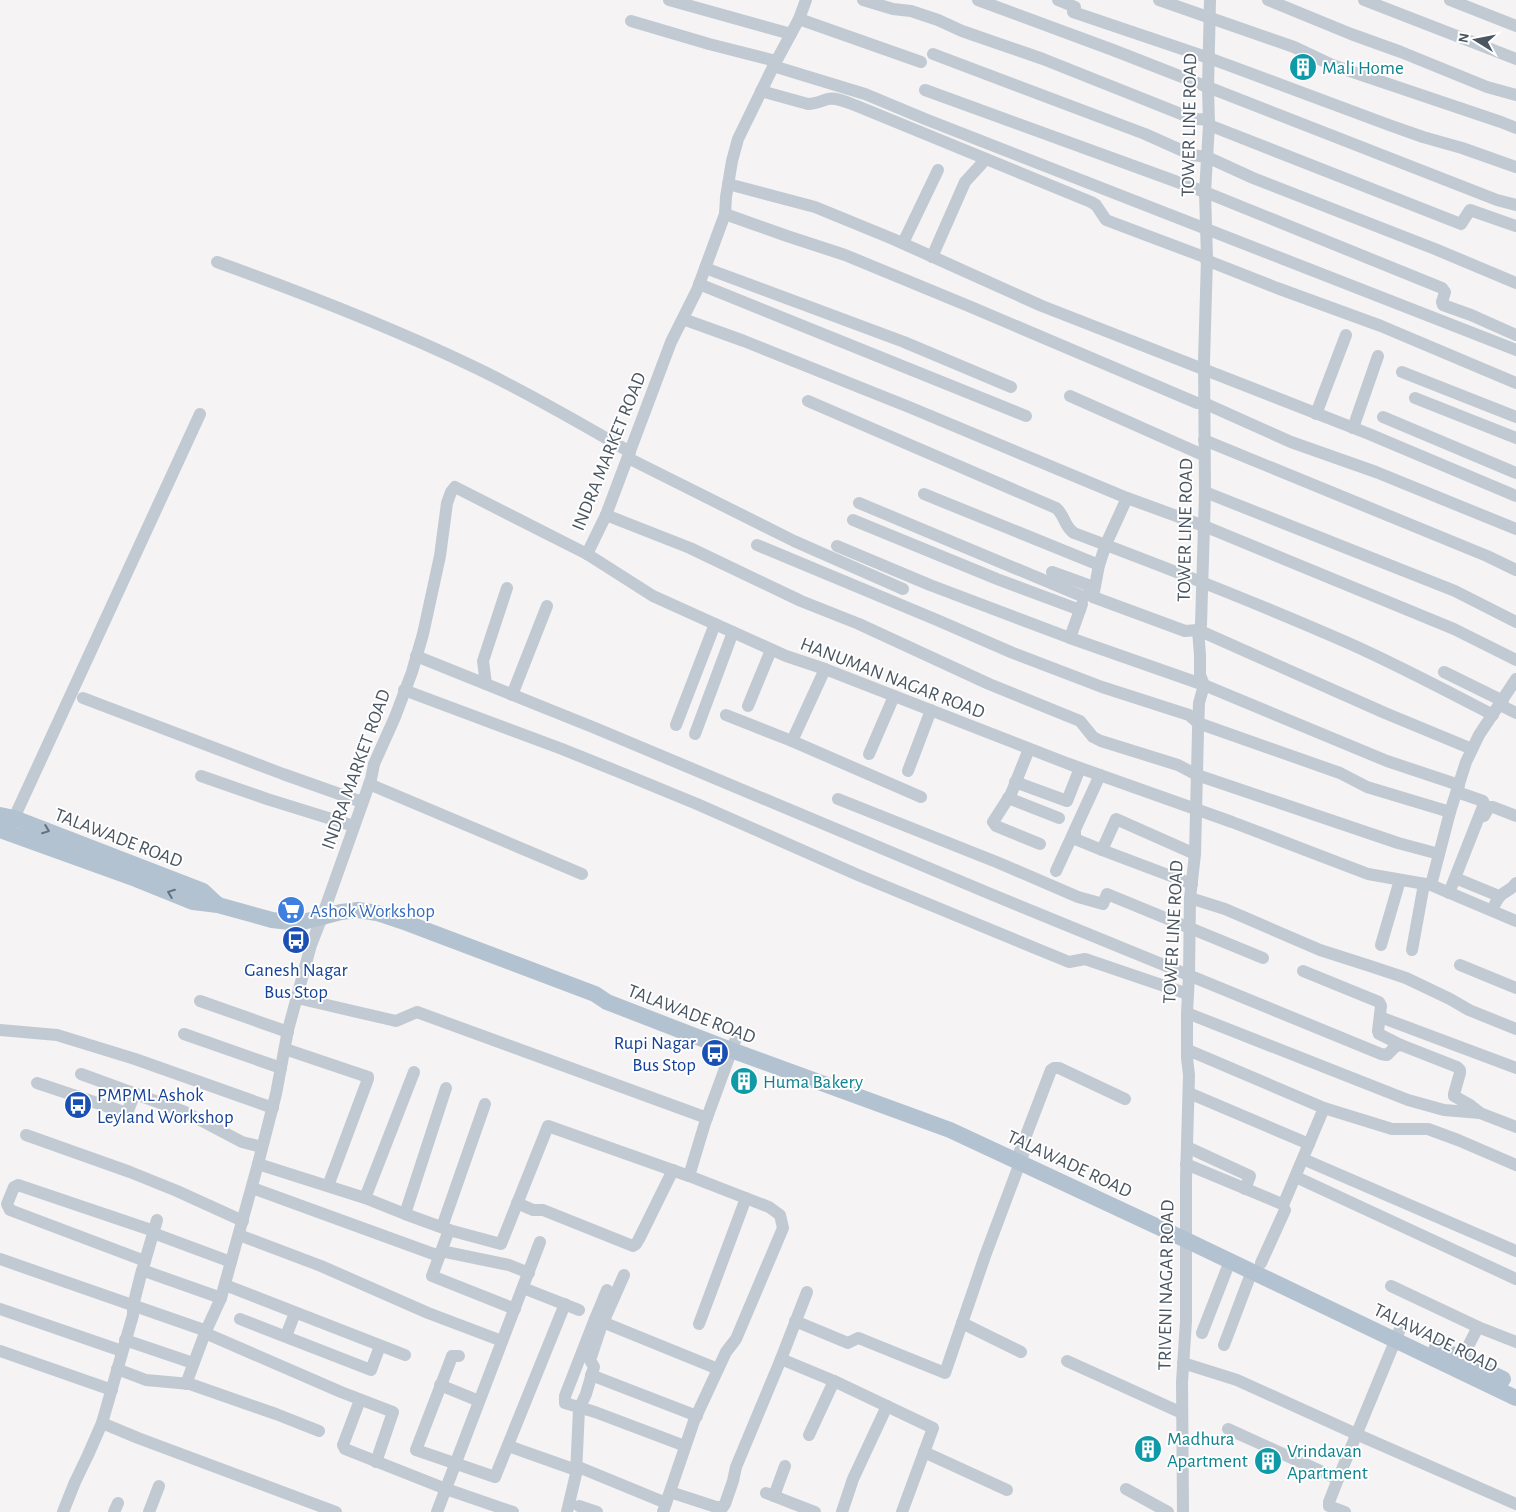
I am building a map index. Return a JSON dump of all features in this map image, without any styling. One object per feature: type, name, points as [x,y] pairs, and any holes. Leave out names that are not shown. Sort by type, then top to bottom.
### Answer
[{"type":"main road","name":"TALAWADE ROAD","points":[[7,816],[203,891],[218,905]]},
{"type":"main road","name":"TALAWADE ROAD","points":[[1,833],[136,879],[193,902],[218,905],[272,920],[299,923],[342,912],[358,910],[377,913],[595,994],[612,996],[733,1046],[946,1122],[1022,1155],[1397,1334],[1516,1398]]},
{"type":"main road","name":"TALAWADE ROAD","points":[[1186,1234],[1230,1261],[1256,1267]]},
{"type":"main road","name":"TALAWADE ROAD","points":[[1397,1334],[1462,1358],[1516,1385]]},
{"type":"street","points":[[669,0],[791,34]]},
{"type":"street","name":"INDRA MARKET ROAD","points":[[186,1384],[225,1285],[272,1108],[288,1032],[310,944],[322,917],[369,784],[374,764],[395,717],[428,616],[451,492],[455,487],[587,554],[606,515],[671,342],[699,284],[725,214],[728,184],[738,139],[774,64],[799,19],[805,0]]},
{"type":"street","points":[[863,0],[893,9],[911,11],[1043,59],[1181,114],[1209,123],[1460,224],[1470,210],[1516,226]]},
{"type":"street","points":[[978,0],[1113,50],[1497,200],[1516,205]]},
{"type":"street","points":[[1058,0],[1075,7],[1073,12],[1208,58],[1423,137],[1462,148],[1516,167]]},
{"type":"street","points":[[1160,0],[1294,47],[1332,65],[1516,128]]},
{"type":"street","name":"TOWER LINE ROAD","points":[[1188,1054],[1186,1013],[1189,975],[1190,898],[1195,854],[1199,703],[1204,685],[1200,675],[1198,630],[1201,625],[1204,526],[1205,192],[1209,123],[1208,58],[1210,0]]},
{"type":"street","points":[[1268,0],[1487,87],[1516,95]]},
{"type":"street","points":[[1364,0],[1516,59]]},
{"type":"street","points":[[1450,0],[1516,26]]},
{"type":"street","points":[[799,19],[921,62]]},
{"type":"street","points":[[631,21],[774,64],[865,94],[1516,350]]},
{"type":"street","points":[[933,54],[1145,134],[1192,155],[1207,157],[1253,178],[1435,249],[1516,283]]},
{"type":"street","points":[[925,90],[1205,192],[1442,288],[1444,292],[1443,305],[1471,314],[1516,335]]},
{"type":"street","points":[[761,92],[808,104],[835,98],[1091,202],[1096,205],[1106,220],[1276,288],[1381,326],[1516,383]]},
{"type":"street","points":[[932,257],[965,182],[986,159]]},
{"type":"street","points":[[903,244],[938,170]]},
{"type":"street","points":[[728,184],[815,207],[1042,306],[1353,428],[1516,496]]},
{"type":"street","points":[[725,214],[845,255],[1197,403],[1204,403],[1291,442],[1376,472],[1516,529]]},
{"type":"street","points":[[218,262],[308,295],[469,364],[551,406],[629,455],[794,541],[903,589]]},
{"type":"street","points":[[705,268],[904,342],[1011,387]]},
{"type":"street","points":[[699,284],[1026,416]]},
{"type":"street","points":[[683,319],[744,341],[909,407],[1127,498],[1204,526],[1454,629],[1516,660]]},
{"type":"street","points":[[1316,414],[1346,335]]},
{"type":"street","points":[[1353,428],[1378,356]]},
{"type":"street","points":[[1402,372],[1516,417]]},
{"type":"street","points":[[1070,396],[1203,455]]},
{"type":"street","points":[[1415,398],[1516,438]]},
{"type":"street","points":[[808,400],[1056,508],[1060,511],[1069,530],[1348,643],[1453,694],[1516,713]]},
{"type":"street","points":[[1,833],[7,816],[200,414]]},
{"type":"street","points":[[1383,417],[1516,472]]},
{"type":"street","points":[[1204,440],[1487,556],[1516,570]]},
{"type":"street","points":[[1204,492],[1455,591],[1516,622]]},
{"type":"street","points":[[924,494],[1099,565]]},
{"type":"street","points":[[1070,638],[1080,610],[1089,593],[1106,544],[1127,498]]},
{"type":"street","points":[[859,503],[1185,631],[1198,630],[1385,713],[1472,749]]},
{"type":"street","points":[[606,515],[690,548],[801,601],[859,624],[989,684],[1080,721],[1093,737],[1178,765],[1197,775],[1398,843],[1439,854]]},
{"type":"street","points":[[853,520],[997,579],[1080,610]]},
{"type":"street","points":[[757,545],[1013,653],[1102,687],[1188,715],[1198,723],[1340,772],[1367,787],[1450,812]]},
{"type":"street","points":[[837,546],[930,585],[1070,638],[1204,685],[1387,761],[1458,788],[1482,801],[1484,804],[1452,894]]},
{"type":"street","name":"HANUMAN NAGAR ROAD","points":[[587,554],[653,596],[786,656],[1029,749],[1305,849],[1368,874],[1428,885],[1516,921]]},
{"type":"street","points":[[1052,572],[1089,593]]},
{"type":"street","points":[[486,684],[483,661],[507,588]]},
{"type":"street","points":[[512,694],[547,606]]},
{"type":"street","points":[[676,725],[716,624]]},
{"type":"street","points":[[695,734],[733,632]]},
{"type":"street","points":[[748,706],[771,650]]},
{"type":"street","points":[[416,656],[595,728],[984,892],[1381,1054],[1386,1055],[1396,1046],[1401,1045]]},
{"type":"street","points":[[792,742],[824,669]]},
{"type":"street","points":[[1444,672],[1498,707]]},
{"type":"street","points":[[1412,950],[1428,885],[1466,762],[1479,735],[1515,682]]},
{"type":"street","points":[[404,690],[562,748],[697,804],[858,875],[1069,962],[1085,959],[1188,994]]},
{"type":"street","points":[[869,754],[894,696]]},
{"type":"street","points":[[83,698],[362,802]]},
{"type":"street","points":[[908,771],[931,710]]},
{"type":"street","points":[[726,715],[921,797]]},
{"type":"street","points":[[1029,749],[1016,782],[994,819],[994,824],[1040,844]]},
{"type":"street","points":[[1016,782],[1067,801],[1080,768]]},
{"type":"street","points":[[1056,870],[1100,775]]},
{"type":"street","points":[[200,776],[354,826]]},
{"type":"street","points":[[369,784],[582,874]]},
{"type":"street","points":[[1008,798],[1059,818]]},
{"type":"street","points":[[838,799],[1078,897],[1103,904],[1107,894],[1263,958]]},
{"type":"street","points":[[1452,894],[1460,880],[1486,810],[1489,807],[1493,807],[1516,816]]},
{"type":"street","points":[[1102,850],[1116,819],[1195,854]]},
{"type":"street","points":[[1075,830],[1075,839],[1192,884]]},
{"type":"street","points":[[1381,945],[1400,880]]},
{"type":"street","points":[[1460,880],[1499,896]]},
{"type":"street","points":[[1492,911],[1499,896],[1512,888],[1516,883]]},
{"type":"street","points":[[1190,898],[1225,909],[1320,950],[1406,978],[1470,1010],[1516,1029]]},
{"type":"street","points":[[1460,965],[1516,988]]},
{"type":"street","points":[[1303,971],[1379,1002],[1381,1006],[1379,1034],[1401,1045],[1457,1067],[1460,1073],[1454,1096],[1480,1113]]},
{"type":"street","points":[[297,998],[396,1021],[416,1012],[707,1118]]},
{"type":"street","points":[[200,1001],[288,1032]]},
{"type":"street","points":[[1186,1013],[1408,1100],[1444,1110],[1480,1113],[1516,1127]]},
{"type":"street","points":[[1380,1017],[1516,1068]]},
{"type":"street","points":[[0,1030],[56,1035],[152,1065],[272,1108]]},
{"type":"street","points":[[184,1034],[281,1068]]},
{"type":"street","points":[[689,1176],[707,1118],[733,1046]]},
{"type":"street","points":[[285,1049],[368,1077],[328,1186]]},
{"type":"street","points":[[1188,1054],[1324,1108],[1392,1129],[1428,1130],[1458,1140],[1516,1165]]},
{"type":"street","name":"TRIVENI NAGAR ROAD","points":[[1183,1512],[1182,1414],[1186,1322],[1188,1054]]},
{"type":"street","points":[[795,1321],[848,1343],[858,1338],[861,1339],[945,1373],[1051,1070],[1059,1068],[1125,1099]]},
{"type":"street","points":[[365,1198],[414,1072]]},
{"type":"street","points":[[81,1074],[185,1112],[242,1142],[262,1147]]},
{"type":"street","points":[[38,1083],[127,1114],[135,1093]]},
{"type":"street","points":[[405,1214],[446,1088]]},
{"type":"street","points":[[1189,1093],[1309,1144]]},
{"type":"street","points":[[485,1104],[432,1276],[515,1309]]},
{"type":"street","points":[[1186,1164],[1282,1204],[1296,1177],[1324,1108]]},
{"type":"street","points":[[258,1164],[365,1198],[445,1229],[500,1244],[548,1126],[689,1176],[769,1207],[780,1215],[783,1228],[736,1338],[726,1352],[696,1416],[666,1502]]},
{"type":"street","points":[[26,1135],[130,1172],[243,1221]]},
{"type":"street","points":[[1187,1148],[1250,1176],[1245,1189]]},
{"type":"street","points":[[1303,1159],[1516,1251]]},
{"type":"street","points":[[517,1203],[533,1210],[543,1210],[633,1246],[639,1239],[673,1170]]},
{"type":"street","points":[[1296,1177],[1516,1280]]},
{"type":"street","points":[[221,1298],[10,1210],[7,1204],[14,1187],[18,1185],[155,1228],[231,1262]]},
{"type":"street","points":[[252,1188],[440,1254],[509,1266],[529,1273]]},
{"type":"street","points":[[699,1324],[746,1198]]},
{"type":"street","points":[[1224,1345],[1256,1267],[1285,1210]]},
{"type":"street","points":[[63,1512],[102,1422],[133,1315],[133,1306],[155,1228]]},
{"type":"street","points":[[238,1235],[321,1266],[428,1313],[502,1341]]},
{"type":"street","points":[[437,1512],[540,1242]]},
{"type":"street","points":[[0,1259],[201,1329],[205,1333],[360,1400],[393,1412],[376,1462]]},
{"type":"street","points":[[1202,1333],[1230,1261]]},
{"type":"street","points":[[624,1275],[599,1321],[565,1396],[565,1404],[595,1412],[685,1446]]},
{"type":"street","points":[[225,1285],[405,1355]]},
{"type":"street","points":[[1391,1286],[1478,1327],[1516,1342]]},
{"type":"street","points":[[524,1288],[579,1310]]},
{"type":"street","points":[[597,1512],[573,1509],[579,1409],[586,1394],[594,1367],[590,1360],[607,1290]]},
{"type":"street","points":[[508,1446],[576,1468],[666,1502],[716,1508],[723,1507],[734,1481],[736,1467],[781,1359],[806,1292]]},
{"type":"street","points":[[459,1356],[452,1356],[416,1450],[495,1477],[565,1304]]},
{"type":"street","points":[[0,1309],[124,1346],[193,1363]]},
{"type":"street","points":[[286,1336],[295,1312]]},
{"type":"street","points":[[240,1319],[371,1370],[380,1346]]},
{"type":"street","points":[[599,1321],[718,1369]]},
{"type":"street","points":[[962,1323],[1021,1352]]},
{"type":"street","points":[[1462,1358],[1478,1327]]},
{"type":"street","points":[[1345,1512],[1329,1506],[1328,1502],[1397,1334]]},
{"type":"street","points":[[0,1351],[112,1390]]},
{"type":"street","points":[[781,1359],[834,1381],[933,1428],[902,1512]]},
{"type":"street","points":[[1068,1362],[1182,1414]]},
{"type":"street","points":[[1183,1363],[1237,1380],[1516,1504]]},
{"type":"street","points":[[117,1369],[146,1380],[197,1386],[319,1431]]},
{"type":"street","points":[[591,1375],[696,1416]]},
{"type":"street","points":[[809,1435],[834,1381]]},
{"type":"street","points":[[440,1385],[479,1401]]},
{"type":"street","points":[[360,1400],[343,1447],[446,1489],[512,1512]]},
{"type":"street","points":[[842,1512],[853,1479],[887,1406]]},
{"type":"street","points":[[102,1422],[138,1438],[336,1512]]},
{"type":"street","points":[[1228,1429],[1338,1479]]},
{"type":"street","points":[[924,1452],[1008,1490]]},
{"type":"street","points":[[785,1466],[770,1494],[815,1512]]},
{"type":"street","points":[[149,1512],[159,1486]]},
{"type":"street","points":[[1126,1489],[1168,1512]]},
{"type":"place","name":"Mali Home","points":[[1303,67]]},
{"type":"place","name":"Ashok Workshop","points":[[291,910]]},
{"type":"place","name":"Ganesh Nagar Bus Stop","points":[[296,940]]},
{"type":"place","name":"Rupi Nagar Bus Stop","points":[[715,1053]]},
{"type":"place","name":"Huma Bakery","points":[[744,1081]]},
{"type":"place","name":"PMPML Ashok Leyland Workshop","points":[[78,1105]]},
{"type":"place","name":"Madhura Apartment","points":[[1148,1449]]},
{"type":"place","name":"Vrindavan Apartment","points":[[1268,1461]]}]
